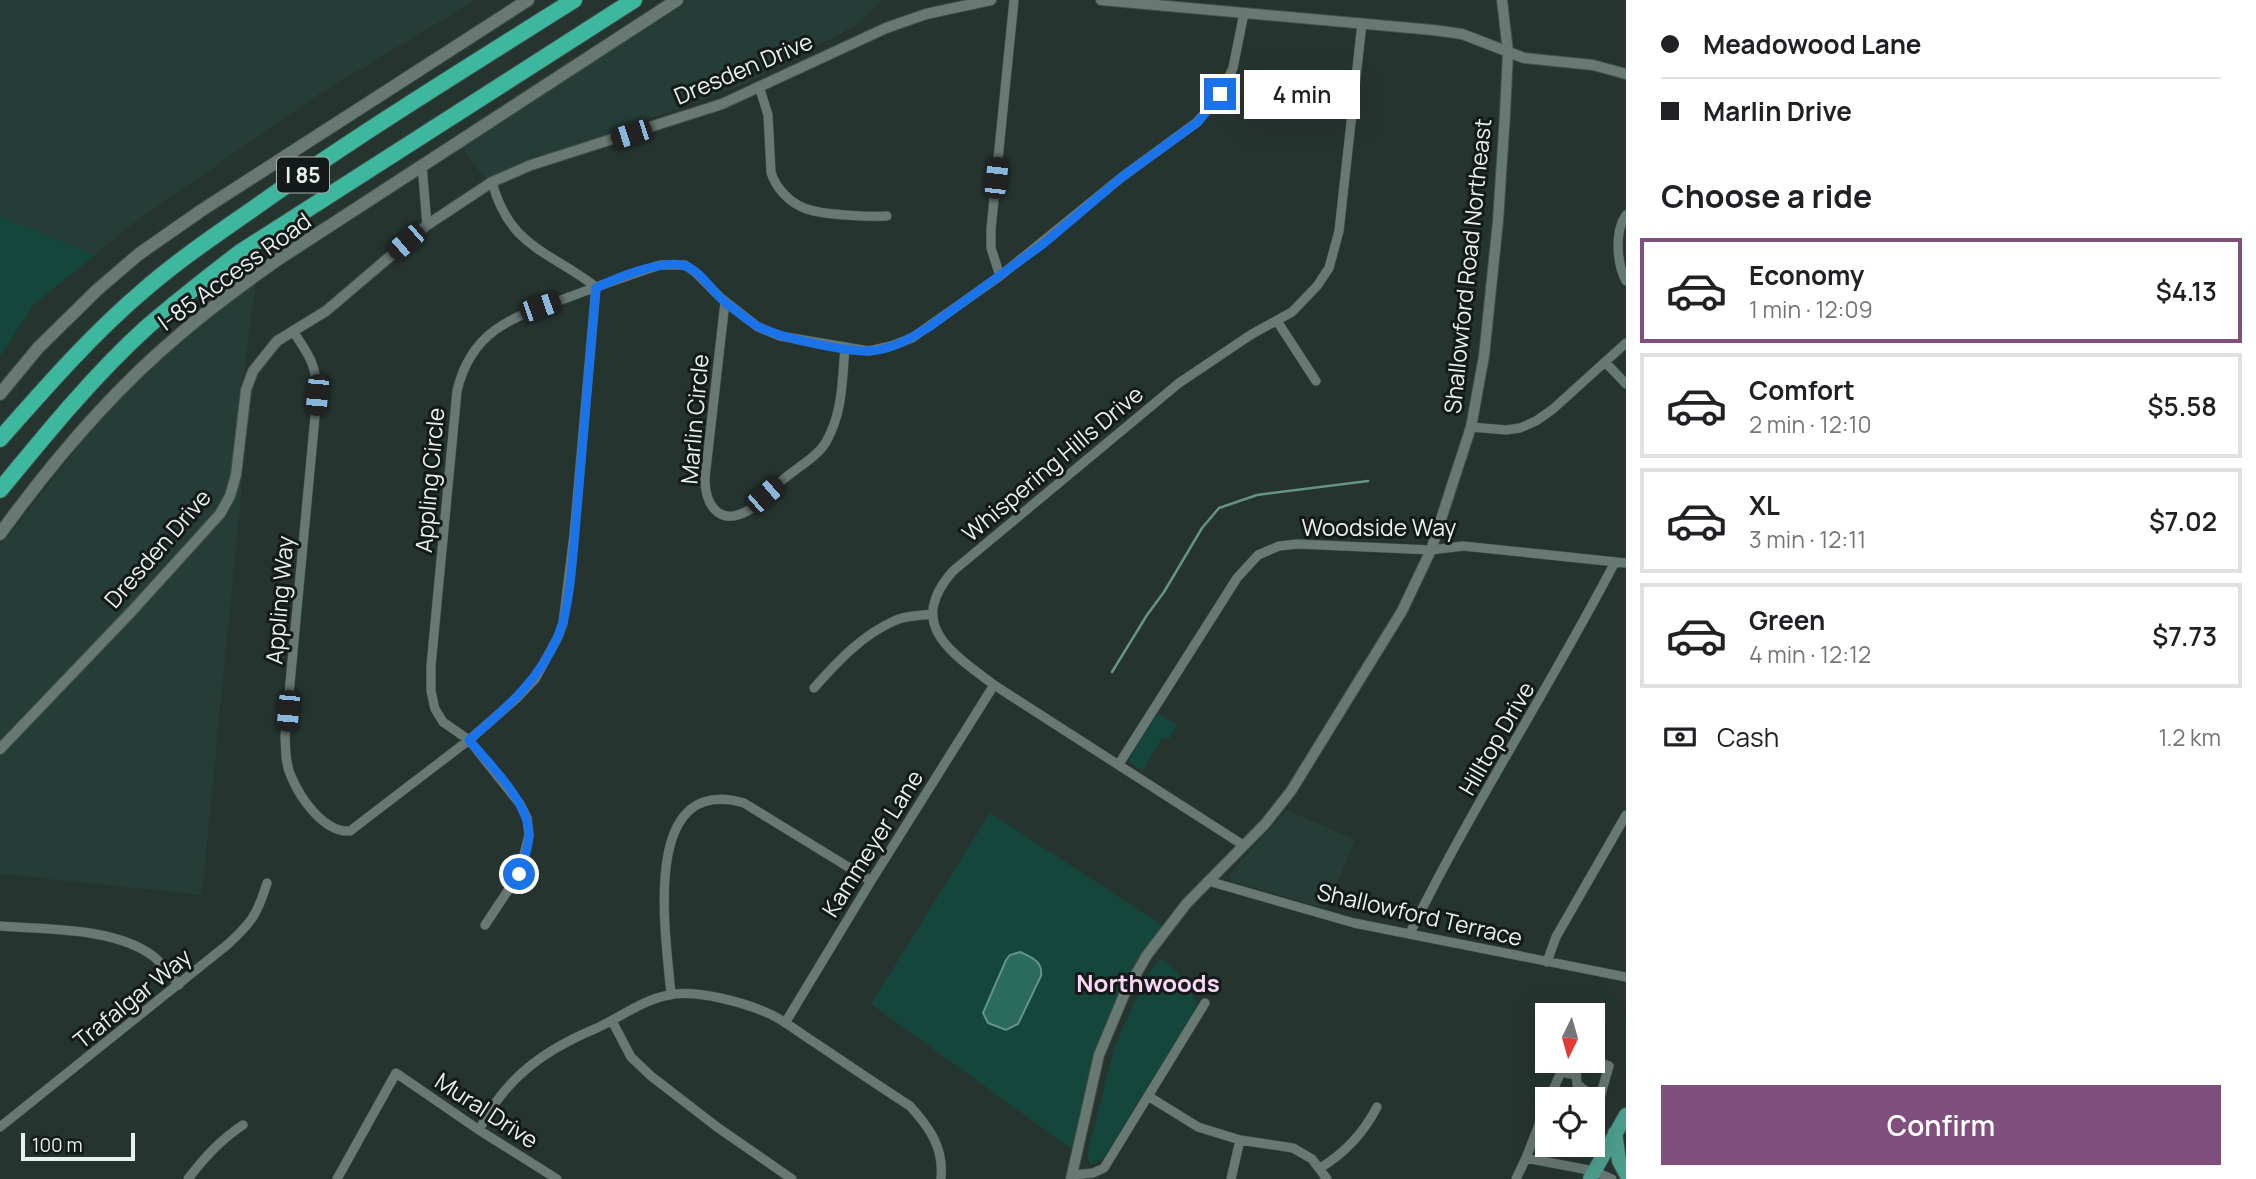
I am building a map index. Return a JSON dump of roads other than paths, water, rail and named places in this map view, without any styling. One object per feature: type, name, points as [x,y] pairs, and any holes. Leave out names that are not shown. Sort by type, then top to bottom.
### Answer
[{"type":"highway","name":"I 85","points":[[0,439],[106,325],[142,291],[194,249],[310,169],[574,0]]},
{"type":"highway","name":"I 85","points":[[0,490],[95,379],[193,288],[239,253],[634,0]]},
{"type":"main road","points":[[0,394],[38,348],[97,290],[139,254],[202,210],[528,0]]},
{"type":"main road","name":"I-85 Access Road","points":[[0,534],[81,432],[116,393],[177,336],[223,299],[277,260],[677,0]]},
{"type":"main road","points":[[1592,1175],[1626,1115]]},
{"type":"main road","points":[[1615,1133],[1619,1161],[1626,1174]]},
{"type":"street","name":"Dresden Drive","points":[[0,749],[140,603],[220,514],[236,475],[246,390],[253,371],[277,341],[326,311],[427,225],[492,182],[531,165],[722,104],[886,28],[926,14],[991,0]]},
{"type":"street","points":[[1000,276],[991,248],[991,229],[1014,0]]},
{"type":"street","points":[[1101,0],[1462,34],[1524,58],[1593,65],[1626,74]]},
{"type":"street","name":"Shallowford Road Northeast","points":[[1071,1177],[1099,1055],[1124,995],[1147,955],[1208,881],[1265,824],[1291,791],[1402,611],[1431,550],[1471,427],[1484,356],[1498,220],[1508,52],[1502,0]]},
{"type":"street","name":"Appling Circle","points":[[485,925],[519,874],[527,852],[527,818],[520,804],[469,740],[443,722],[435,709],[431,691],[431,666],[457,391],[461,371],[476,347],[498,327],[521,314],[660,265],[685,265],[725,302],[758,327],[780,336],[869,351],[912,338],[1000,276],[1122,177],[1198,122],[1211,108],[1233,68],[1244,13]]},
{"type":"street","name":"Whispering Hills Drive","points":[[932,614],[941,584],[953,571],[1179,383],[1252,334],[1292,312],[1318,286],[1329,268],[1335,250],[1363,23]]},
{"type":"street","points":[[759,86],[768,116],[773,181],[791,200],[808,210],[887,216]]},
{"type":"street","points":[[422,165],[427,225]]},
{"type":"street","points":[[469,740],[535,679],[563,623],[574,535],[596,288],[513,230],[500,208],[492,182]]},
{"type":"street","points":[[1626,215],[1620,235],[1618,260],[1626,281]]},
{"type":"street","name":"Marlin Circle","points":[[725,302],[705,486],[708,502],[720,513],[732,516],[748,510],[824,446],[840,410],[845,348]]},
{"type":"street","points":[[1277,321],[1316,381]]},
{"type":"street","name":"Appling Way","points":[[293,331],[309,351],[317,377],[317,395],[285,737],[288,767],[302,796],[321,820],[344,831],[350,831],[469,740]]},
{"type":"street","points":[[1471,427],[1506,430],[1520,428],[1553,410],[1626,343]]},
{"type":"street","points":[[1605,363],[1626,384]]},
{"type":"street","name":"Woodside Way","points":[[1119,764],[1237,578],[1258,555],[1279,546],[1298,544],[1431,550],[1464,546],[1626,563]]},
{"type":"street","name":"Hilltop Drive","points":[[1409,933],[1437,877],[1573,643],[1615,562]]},
{"type":"street","points":[[814,688],[852,649],[885,626],[895,620],[932,614],[937,635],[946,647],[994,685],[1242,845]]},
{"type":"street","name":"Kammeyer Lane","points":[[785,1023],[994,685]]},
{"type":"street","points":[[671,994],[664,912],[666,874],[671,840],[678,823],[685,813],[698,804],[729,798],[744,803],[871,881]]},
{"type":"street","points":[[1547,962],[1556,937],[1626,815]]},
{"type":"street","name":"Shallowford Terrace","points":[[1208,881],[1354,923],[1626,978]]},
{"type":"street","name":"Trafalgar Way","points":[[0,1127],[227,945],[251,922],[258,911],[267,883]]},
{"type":"street","points":[[0,926],[101,935],[120,940],[154,957],[179,985]]},
{"type":"street","points":[[480,1130],[498,1098],[526,1068],[577,1036],[612,1021],[642,1003],[671,994],[700,995],[742,1004],[773,1016],[910,1106],[923,1120],[939,1146],[942,1159],[941,1179]]},
{"type":"street","points":[[1071,1177],[1104,1168],[1205,1003]]},
{"type":"street","points":[[612,1021],[631,1057],[651,1076],[717,1128],[792,1179]]},
{"type":"street","points":[[1576,1073],[1577,1084],[1582,1090],[1593,1097],[1600,1097],[1609,1066],[1605,1065]]},
{"type":"street","points":[[1554,1087],[1561,1072],[1576,1076]]},
{"type":"street","name":"Mural Drive","points":[[337,1179],[396,1073],[558,1179]]},
{"type":"street","points":[[1148,1096],[1198,1126],[1240,1140],[1293,1148],[1312,1159],[1327,1179]]},
{"type":"street","points":[[1320,1168],[1349,1147],[1369,1123],[1377,1107]]},
{"type":"street","points":[[188,1179],[214,1149],[243,1125]]},
{"type":"street","points":[[1516,1179],[1535,1135]]},
{"type":"street","points":[[1231,1179],[1240,1140]]},
{"type":"street","points":[[1526,1158],[1612,1179]]},
{"type":"waterway","points":[[1112,672],[1202,528],[1219,508],[1257,495],[1368,481]]},
{"type":"district","name":"Northwoods","points":[[1148,982]]}]
